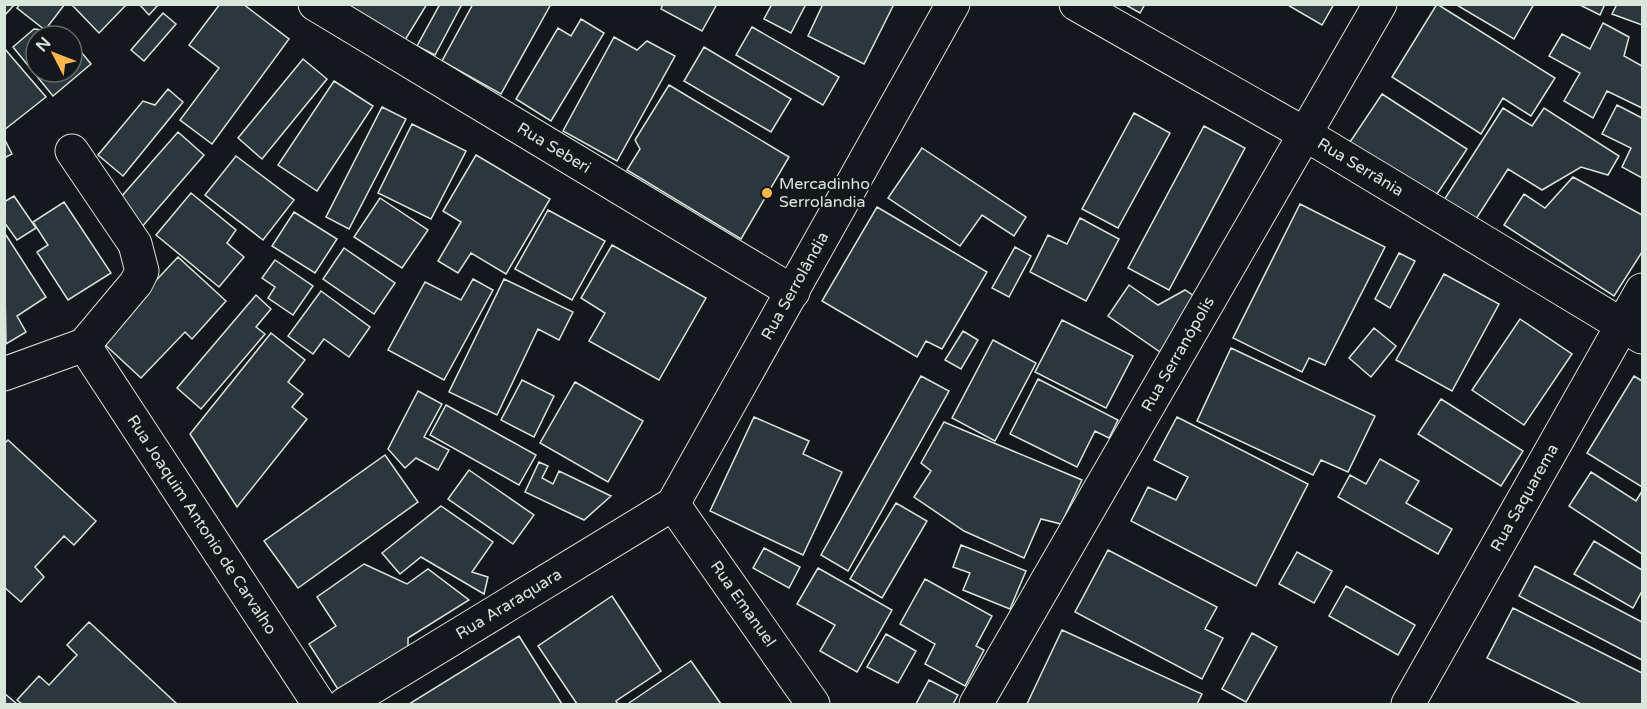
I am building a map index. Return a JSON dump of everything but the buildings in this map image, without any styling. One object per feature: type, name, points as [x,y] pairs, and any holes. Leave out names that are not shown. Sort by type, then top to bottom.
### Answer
[{"type":"street","name":"Rua Seberi","points":[[315,4],[793,292]]},
{"type":"street","name":"Rua Serrolândia","points":[[673,504],[954,4]]},
{"type":"street","name":"Rua Serrânia","points":[[1076,4],[1305,134],[1632,331]]},
{"type":"street","name":"Rua Serranópolis","points":[[976,705],[1380,4]]},
{"type":"street","points":[[4,374],[84,345],[136,283],[142,271],[135,244],[72,151]]},
{"type":"street","name":"Rua Saquarema","points":[[1408,705],[1632,331],[1642,290]]},
{"type":"street","name":"Rua Joaquim Antonio de Carvalho","points":[[84,345],[319,705]]},
{"type":"street","name":"Rua Araraquara","points":[[345,705],[673,504]]},
{"type":"street","name":"Rua Emanuel","points":[[673,504],[813,705]]},
{"type":"place","name":"Mercadinho Serrolandia","points":[[767,193]]}]
